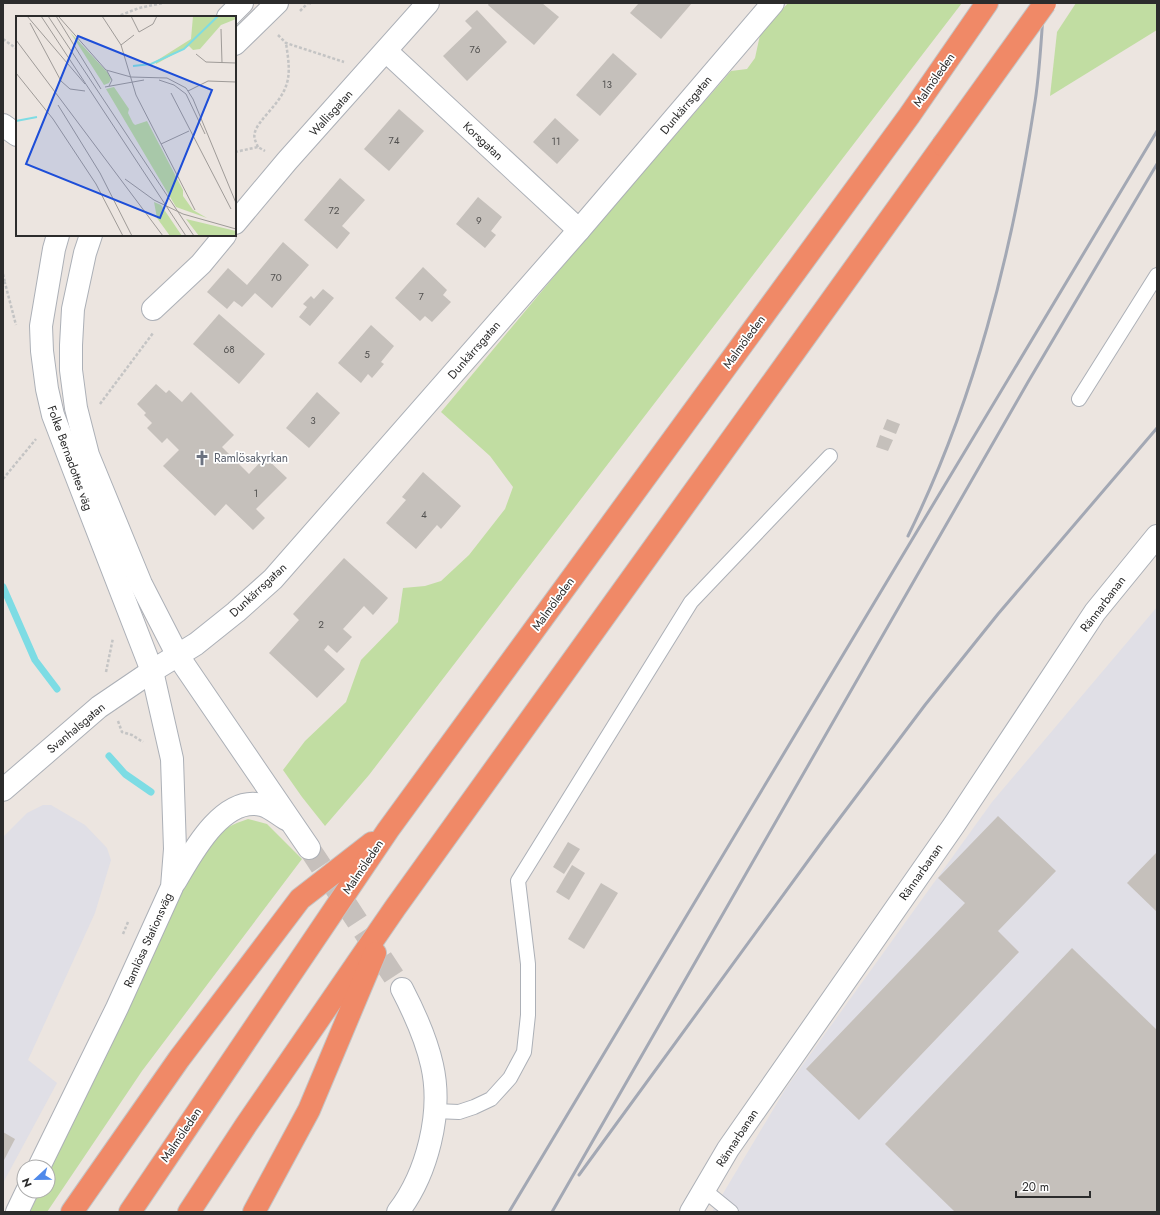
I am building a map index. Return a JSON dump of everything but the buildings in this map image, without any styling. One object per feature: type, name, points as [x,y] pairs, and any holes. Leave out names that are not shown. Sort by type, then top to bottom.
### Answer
[{"type":"highway","name":"Malmöleden","points":[[130,1212],[388,830],[909,116],[987,3]]},
{"type":"highway","points":[[189,1212],[395,908],[1045,3]]},
{"type":"highway","points":[[72,1212],[179,1059],[300,899],[388,830]]},
{"type":"highway","points":[[254,1212],[309,1110],[395,908]]},
{"type":"street","points":[[229,16],[242,3]]},
{"type":"street","points":[[236,43],[277,3]]},
{"type":"street","name":"Wallisgatan","points":[[236,222],[287,161],[428,3]]},
{"type":"street","name":"Dunkärrsgatan","points":[[152,671],[196,644],[236,612],[273,579],[578,230],[773,3]]},
{"type":"street","name":"Korsgatan","points":[[386,51],[578,230]]},
{"type":"street","points":[[3,125],[16,134]]},
{"type":"street","name":"Folke Bernadottes väg","points":[[58,236],[54,249],[41,326],[42,351],[47,389],[53,415],[152,671]]},
{"type":"street","name":"Folke Bernadottes väg","points":[[91,236],[85,253],[73,310],[71,370],[79,426],[88,455],[141,584],[178,656]]},
{"type":"street","points":[[153,309],[201,264],[224,236]]},
{"type":"street","name":"Rännarbanan","points":[[691,1212],[728,1150],[954,825],[1095,612],[1157,536]]},
{"type":"street","points":[[178,656],[309,848]]},
{"type":"street","name":"Svanhalsgatan","points":[[3,790],[99,708],[152,671]]},
{"type":"street","name":"Ramlösa Stationsväg","points":[[43,1159],[117,1008],[172,887],[175,849],[172,759],[152,671]]},
{"type":"street","points":[[172,887],[204,836],[214,824],[225,815],[243,806],[262,805],[290,822]]},
{"type":"street","points":[[398,1212],[420,1175],[427,1156],[432,1136],[434,1111],[433,1067],[424,1035],[402,989]]},
{"type":"street","points":[[17,1212],[23,1199]]},
{"type":"lane","points":[[1079,398],[1157,275]]},
{"type":"lane","points":[[434,1111],[459,1112],[491,1099],[510,1078],[524,1052],[528,1015],[528,964],[518,881],[692,602],[830,456]]},
{"type":"lane","points":[[704,1190],[730,1212]]},
{"type":"path","points":[[119,16],[139,8],[163,3]]},
{"type":"path","points":[[278,35],[286,43],[369,70]]},
{"type":"path","points":[[3,39],[16,48]]},
{"type":"path","points":[[258,147],[255,140],[255,131],[277,104],[287,85],[289,62],[286,43]]},
{"type":"path","points":[[3,274],[5,283]]},
{"type":"path","points":[[99,405],[156,330],[158,322],[153,309]]},
{"type":"path","points":[[3,479],[41,434]]},
{"type":"path","points":[[113,633],[108,670],[112,699],[122,732],[132,735],[144,743]]},
{"type":"path","points":[[102,676],[108,670]]},
{"type":"path","points":[[122,938],[131,916]]},
{"type":"shaded area","points":[[1157,607],[1157,1212],[712,1212],[786,1088],[992,802]]},
{"type":"shaded area","points":[[43,805],[51,805],[85,825],[107,848],[111,860],[95,913],[28,1060],[57,1083],[3,1183],[3,837],[27,813]]},
{"type":"green space","points":[[788,3],[962,3],[369,775],[325,826],[283,770],[305,741],[346,702],[361,660],[398,622],[403,588],[425,586],[441,581],[469,555],[505,509],[513,487],[490,456],[441,412],[587,237],[731,71],[747,69],[755,58],[760,35]]},
{"type":"green space","points":[[1076,3],[1157,3],[1157,30],[1050,96],[1057,32]]},
{"type":"green space","points":[[248,819],[267,824],[302,859],[142,1071],[56,1199],[55,1159],[195,865],[216,836],[222,831]]},
{"type":"green space","points":[[36,1199],[56,1199],[47,1212],[30,1212]]},
{"type":"waterway","points":[[3,587],[35,660],[57,689]]},
{"type":"waterway","points":[[109,756],[125,774],[151,792]]},
{"type":"tunnel","points":[[309,848],[402,989]]},
{"type":"railway","points":[[908,536],[931,485],[971,381],[1001,273],[1025,163],[1036,95],[1044,3]]},
{"type":"railway","points":[[509,1212],[1157,131]]},
{"type":"railway","points":[[552,1212],[1028,382],[1157,164]]},
{"type":"railway","points":[[579,1175],[824,839],[925,705],[998,614],[1157,428]]},
{"type":"place","name":"Ramlösakyrkan","points":[[202,458]]}]
